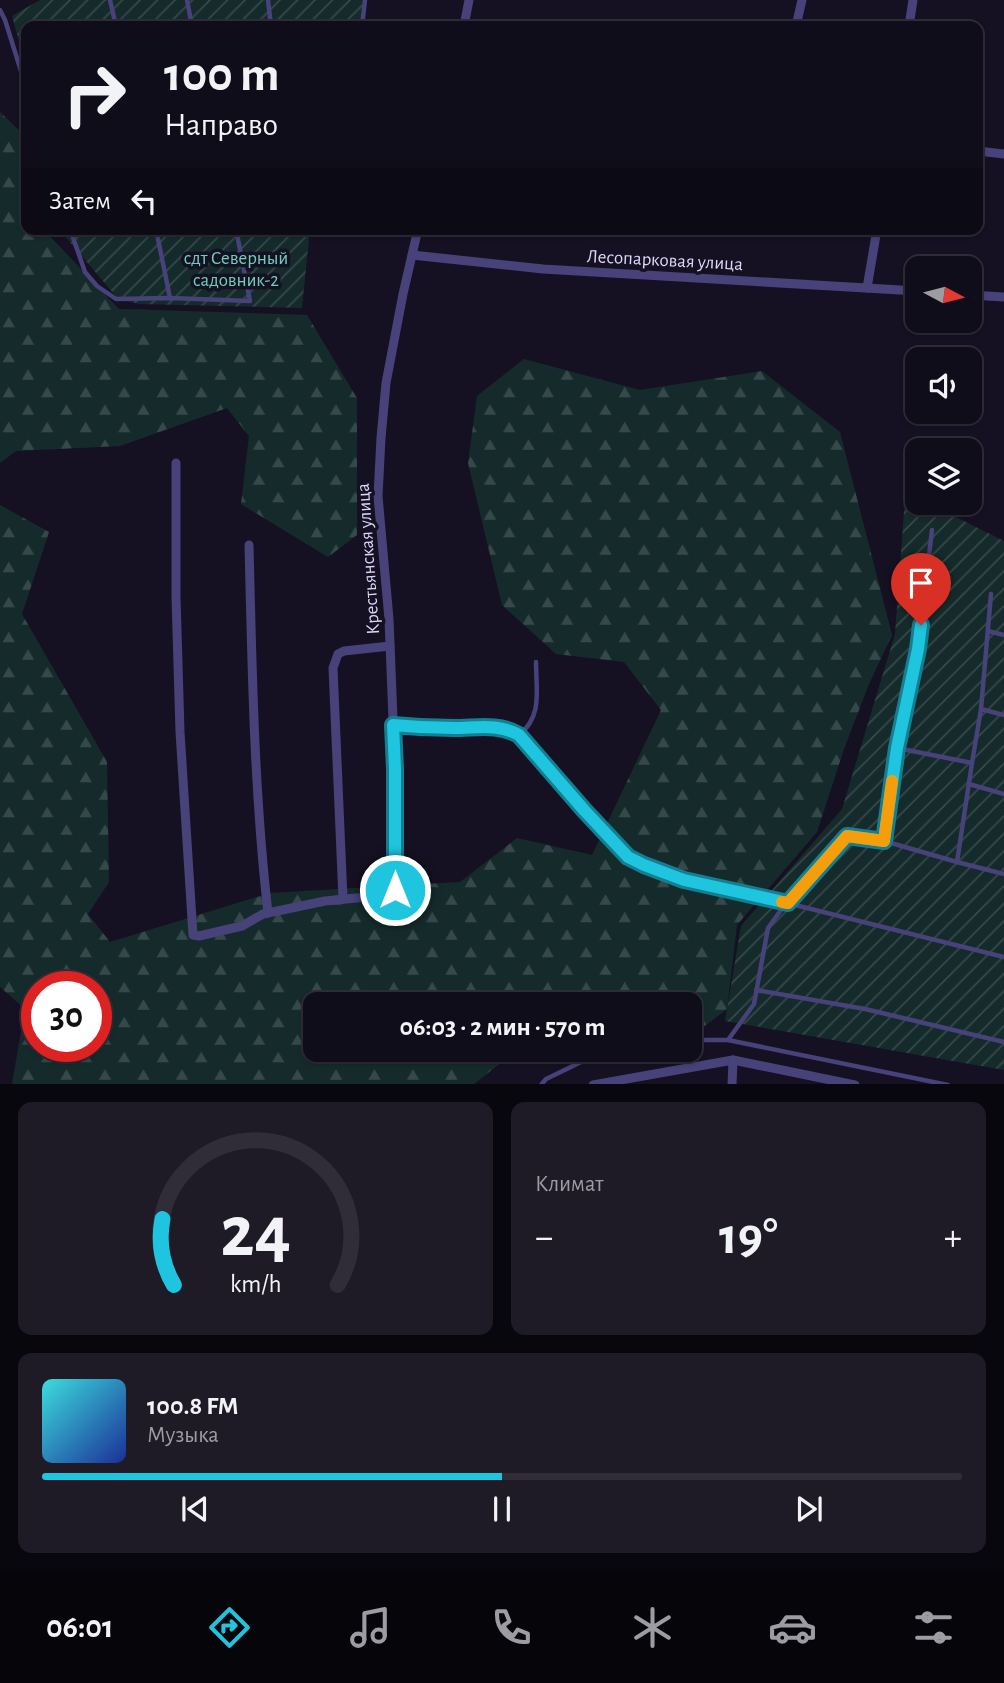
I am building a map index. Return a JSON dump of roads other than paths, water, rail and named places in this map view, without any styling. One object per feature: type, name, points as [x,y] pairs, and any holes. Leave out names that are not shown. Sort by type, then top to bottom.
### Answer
[{"type":"street","points":[[465,21],[469,0]]},
{"type":"street","points":[[797,21],[802,0]]},
{"type":"street","points":[[910,21],[913,0]]},
{"type":"street","points":[[983,152],[1004,154]]},
{"type":"street","name":"Крестьянская улица","points":[[343,899],[388,895],[395,890],[395,769],[390,646],[378,496],[386,383],[417,235]]},
{"type":"street","points":[[867,288],[876,235]]},
{"type":"street","name":"Лесопарковая улица","points":[[412,255],[543,269],[905,290]]},
{"type":"street","points":[[982,296],[1004,298]]},
{"type":"street","points":[[176,463],[180,732],[193,935],[242,926],[263,914],[343,899],[333,668],[338,654],[344,651],[390,646]]},
{"type":"street","points":[[249,545],[253,692],[268,913]]},
{"type":"street","points":[[593,1084],[733,1060],[855,1084]]},
{"type":"street","points":[[732,1084],[733,1060]]},
{"type":"lane","points":[[110,0],[115,21]]},
{"type":"lane","points":[[187,0],[191,21]]},
{"type":"lane","points":[[268,0],[270,21]]},
{"type":"lane","points":[[363,21],[365,0]]},
{"type":"lane","points":[[0,10],[21,71]]},
{"type":"lane","points":[[73,235],[85,272],[97,286],[116,299],[250,301],[237,235]]},
{"type":"lane","points":[[157,235],[170,298]]},
{"type":"lane","points":[[884,841],[897,748],[918,649],[932,530]]},
{"type":"lane","points":[[957,862],[981,709],[991,594]]},
{"type":"lane","points":[[988,631],[1004,635]]},
{"type":"lane","points":[[519,735],[529,727],[536,712],[536,662]]},
{"type":"lane","points":[[981,709],[1004,715]]},
{"type":"lane","points":[[393,725],[454,728],[495,726],[519,735],[628,857],[644,865],[684,880],[1004,957]]},
{"type":"lane","points":[[897,748],[972,762]]},
{"type":"lane","points":[[969,784],[1004,794]]},
{"type":"lane","points":[[728,1040],[754,1004],[768,928],[847,836],[884,841],[1004,874]]},
{"type":"lane","points":[[756,990],[865,1009],[1004,1042]]},
{"type":"lane","points":[[702,1040],[728,1040],[948,1084]]},
{"type":"lane","points":[[541,1084],[581,1062]]},
{"type":"park label","name":"сдт Северный садовник-2","points":[[236,268]]}]
